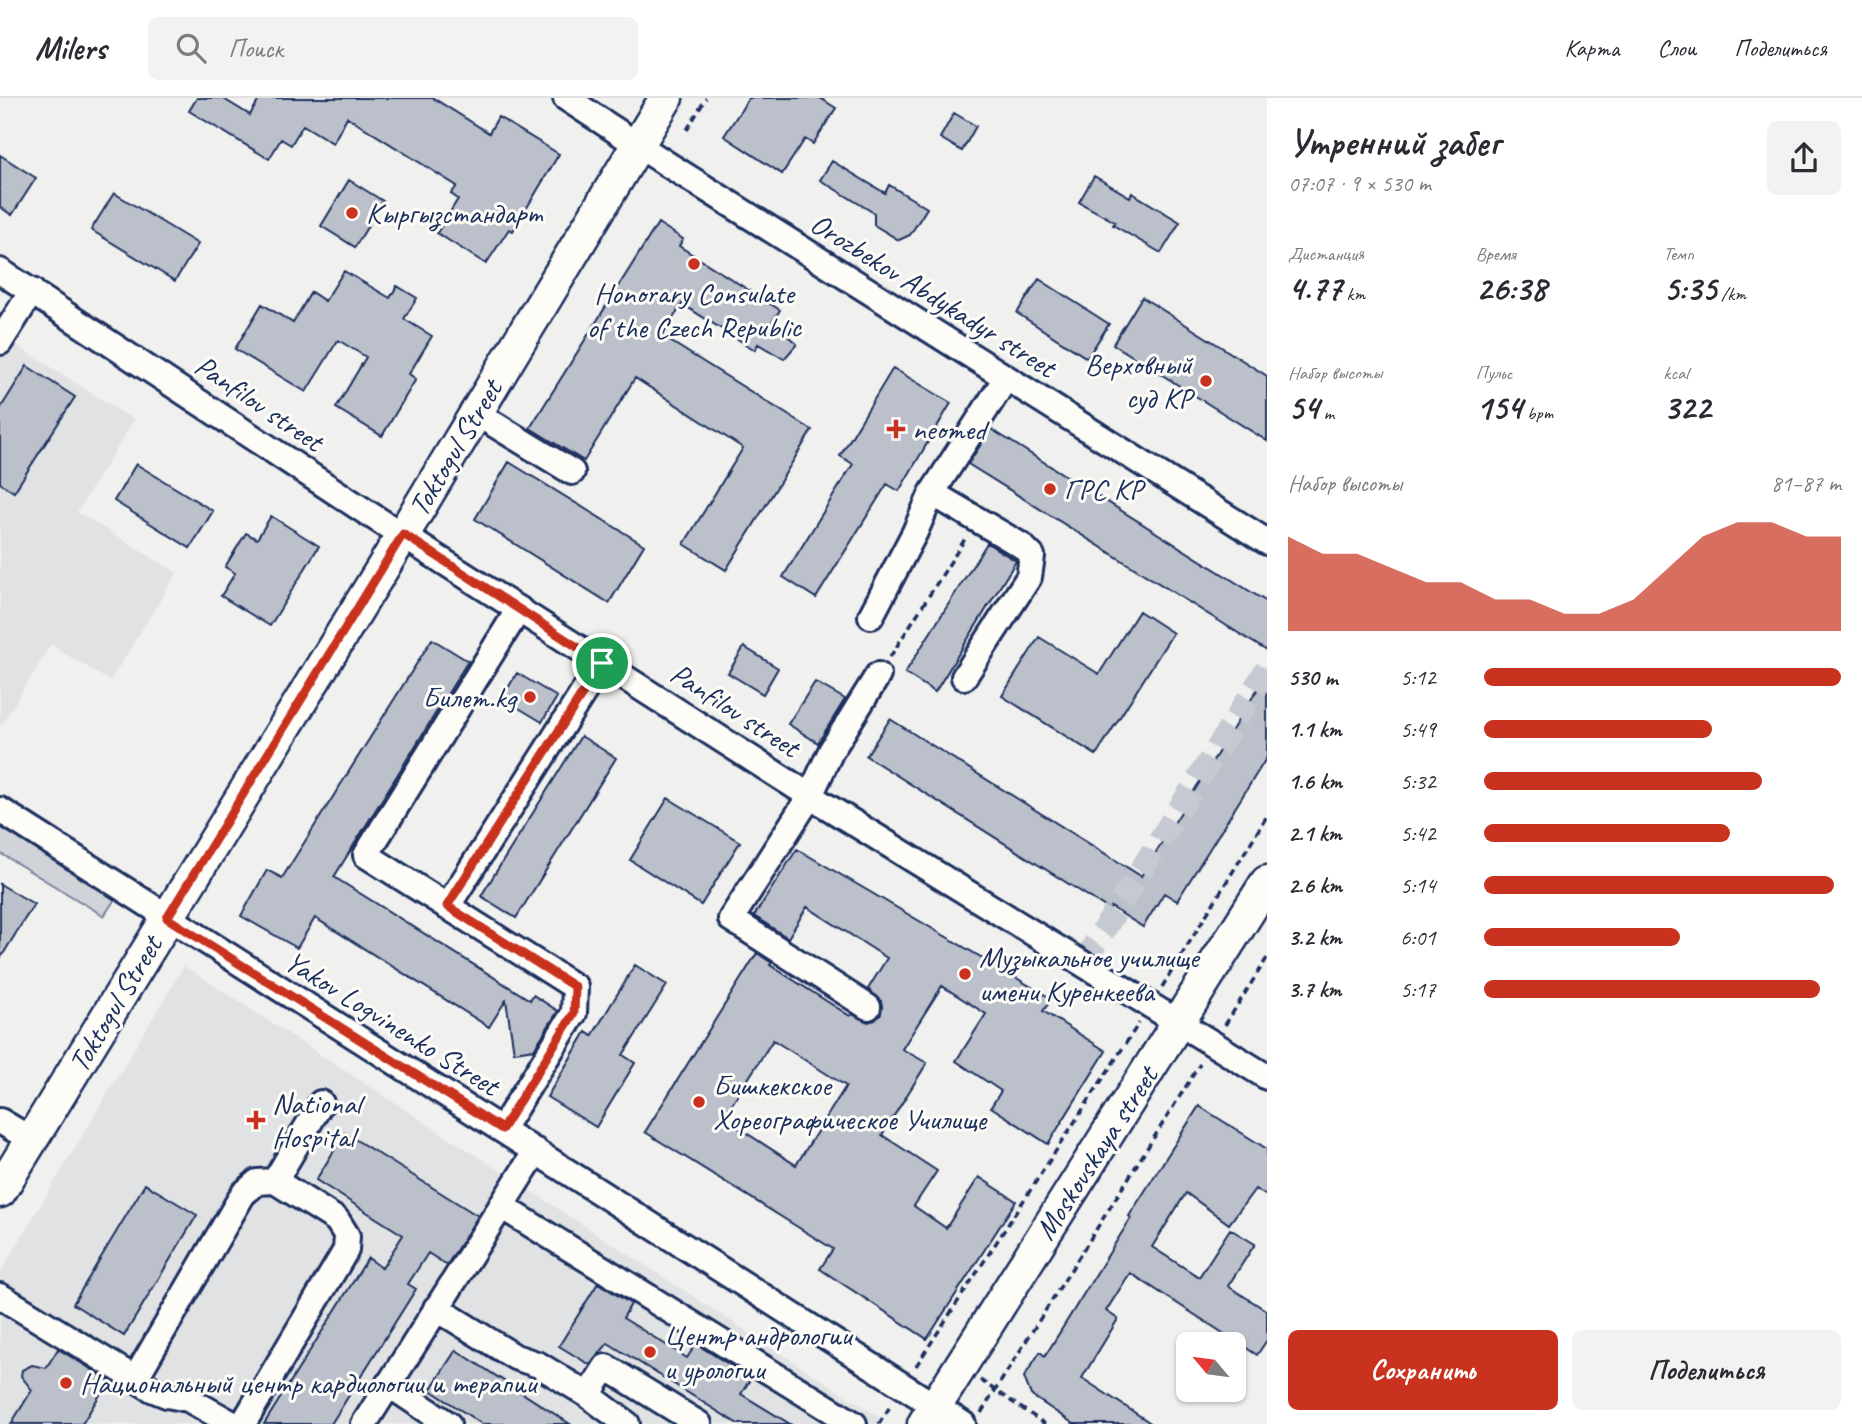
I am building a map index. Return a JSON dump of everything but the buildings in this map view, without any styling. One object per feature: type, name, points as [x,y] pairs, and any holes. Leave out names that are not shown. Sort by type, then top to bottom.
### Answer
[{"type":"main road","name":"Toktogul Street","points":[[0,1191],[667,98]]},
{"type":"main road","name":"Moskovskaya street","points":[[929,1415],[1267,882]]},
{"type":"street","name":"Orozbekov Abdykadyr street","points":[[566,98],[1267,542]]},
{"type":"street","name":"Panfilov street","points":[[0,271],[810,796],[1180,1021],[1267,1077]]},
{"type":"street","points":[[0,342],[32,290]]},
{"type":"street","points":[[871,616],[932,493],[1006,378]]},
{"type":"street","points":[[476,413],[572,472]]},
{"type":"street","points":[[932,493],[1022,547],[1032,556],[1028,577],[964,677]]},
{"type":"street","points":[[502,1129],[574,1013],[575,987],[366,855],[519,609]]},
{"type":"street","points":[[447,906],[602,663]]},
{"type":"street","points":[[867,1007],[731,919],[810,796],[831,751],[878,676]]},
{"type":"street","name":"Yakov Logvinenko Street","points":[[0,810],[903,1387],[929,1415],[972,1418]]},
{"type":"street","points":[[275,1181],[321,1103]]},
{"type":"street","points":[[0,1121],[32,1140]]},
{"type":"street","points":[[364,1424],[536,1151]]},
{"type":"street","points":[[135,1379],[243,1194],[257,1182],[275,1181],[337,1220],[347,1236],[346,1250],[243,1424]]},
{"type":"street","points":[[501,1206],[854,1424]]},
{"type":"street","points":[[0,1296],[135,1379],[167,1395],[188,1399],[233,1424]]},
{"type":"street","points":[[436,1308],[515,1357],[538,1365],[588,1395],[627,1424]]},
{"type":"street","points":[[588,1395],[606,1367],[699,1424]]},
{"type":"street","points":[[388,1384],[448,1424]]},
{"type":"path","points":[[687,130],[706,98]]},
{"type":"path","points":[[878,676],[977,520]]},
{"type":"path","points":[[879,1424],[1151,1005],[1267,816]]},
{"type":"path","points":[[972,1418],[995,1390],[1267,958]]},
{"type":"path","points":[[959,1367],[1045,1424]]},
{"type":"shaded area","points":[[0,335],[134,420],[77,512],[177,573],[110,681],[51,645],[0,727]]},
{"type":"shaded area","points":[[0,827],[115,899],[104,916],[0,853]]},
{"type":"shaded area","name":"National Hospital","points":[[184,966],[882,1419],[879,1424],[0,1424],[0,1273]]},
{"type":"tunnel","points":[[1083,963],[1267,669]]},
{"type":"place","name":"Кыргызстандарт","points":[[352,213]]},
{"type":"place","name":"Honorary Consulate of the Czech Republic","points":[[694,264]]},
{"type":"place","name":"Верховный суд КР","points":[[1206,381]]},
{"type":"place","name":"neomed","points":[[896,429]]},
{"type":"place","name":"ГРС КР","points":[[1050,489]]},
{"type":"place","name":"Билет.kg","points":[[530,697]]},
{"type":"place","name":"Музыкальное училище имени Куренкеева","points":[[965,974]]},
{"type":"place","name":"Бишкекское Хореографическое Училище","points":[[699,1102]]},
{"type":"place","name":"National Hospital","points":[[256,1120]]},
{"type":"place","name":"Центр андрологии и урологии","points":[[650,1352]]},
{"type":"place","name":"Национальный центр кардиологии и терапии","points":[[66,1383]]},
{"type":"route","points":[[403,534],[602,663],[447,906],[575,987],[574,1013],[502,1129],[167,918],[403,534]]}]
